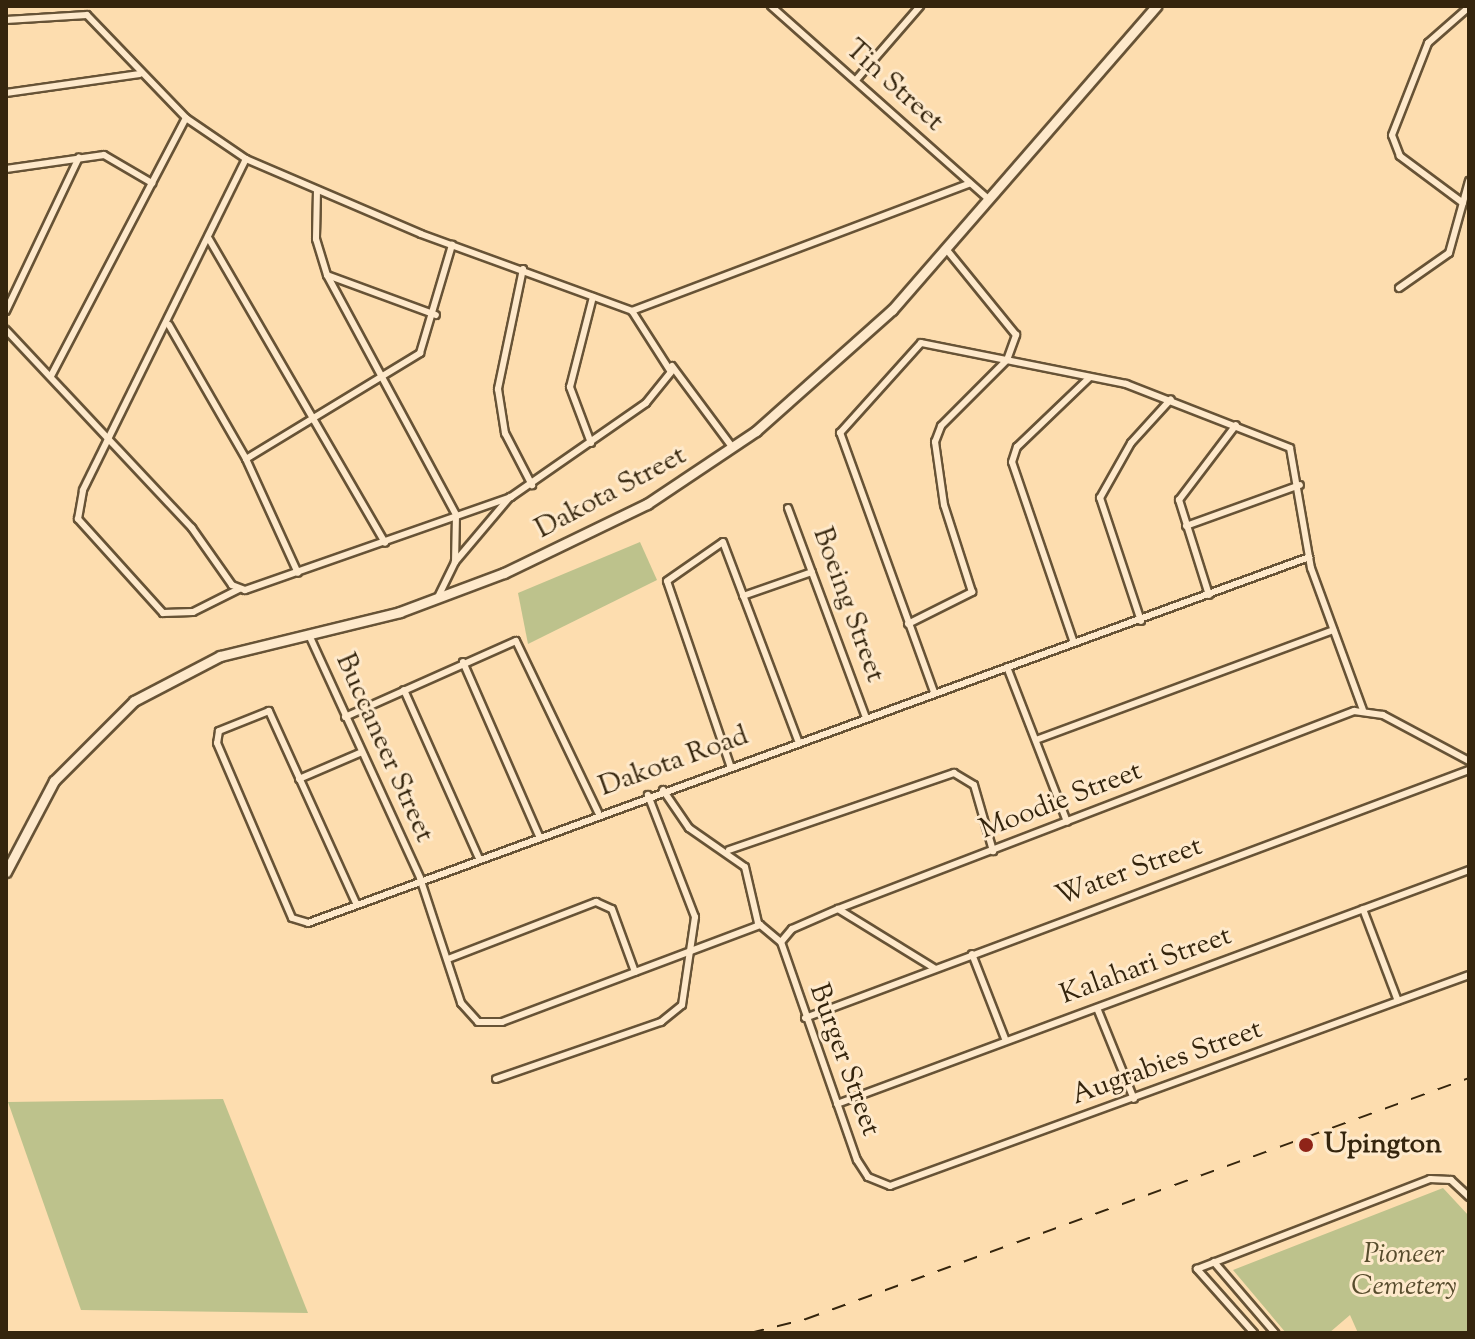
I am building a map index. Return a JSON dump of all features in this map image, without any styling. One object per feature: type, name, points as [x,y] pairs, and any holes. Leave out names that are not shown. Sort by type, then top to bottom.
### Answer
[{"type":"street","name":"Tin Street","points":[[771,6],[987,198]]},
{"type":"street","points":[[856,80],[920,6]]},
{"type":"street","name":"Dakota Street","points":[[6,872],[54,781],[134,701],[220,656],[437,600],[607,526],[733,448],[861,341],[946,249],[1156,6]]},
{"type":"street","points":[[1463,203],[1400,156],[1392,135],[1428,43],[1469,7]]},
{"type":"street","points":[[6,20],[81,12],[186,118],[246,159],[452,245],[632,311],[733,448]]},
{"type":"street","points":[[6,93],[140,74]]},
{"type":"street","points":[[51,376],[186,118]]},
{"type":"street","points":[[6,169],[79,157],[110,157],[152,183]]},
{"type":"street","points":[[6,311],[79,157]]},
{"type":"street","points":[[246,159],[169,325],[109,438],[79,506],[86,536],[163,613],[193,612],[239,589],[298,573],[511,497],[591,443],[661,390],[672,366]]},
{"type":"street","points":[[1399,288],[1449,253],[1469,181]]},
{"type":"street","points":[[632,311],[970,183]]},
{"type":"street","points":[[317,190],[315,228],[327,275],[456,515],[455,562]]},
{"type":"street","points":[[209,239],[385,543]]},
{"type":"street","points":[[246,459],[383,378],[424,348],[436,315],[452,245]]},
{"type":"street","points":[[908,624],[972,592],[944,505],[935,442],[941,426],[1007,360],[1014,328],[946,249]]},
{"type":"street","points":[[523,269],[498,389],[505,433],[532,485]]},
{"type":"street","points":[[327,275],[436,315]]},
{"type":"street","points":[[591,443],[570,387],[593,297]]},
{"type":"street","points":[[169,325],[246,459],[298,573]]},
{"type":"street","points":[[6,330],[109,438],[239,589]]},
{"type":"street","points":[[934,692],[840,428],[921,343],[1090,377],[1171,399],[1290,448],[1300,485],[1309,557],[1363,710],[1469,761]]},
{"type":"street","points":[[1074,643],[1012,462],[1017,447],[1090,377]]},
{"type":"street","points":[[1141,621],[1100,498],[1131,443],[1171,399]]},
{"type":"street","points":[[1209,595],[1186,526],[1181,491],[1236,425]]},
{"type":"street","points":[[1186,526],[1300,485]]},
{"type":"street","points":[[437,600],[455,562],[511,497]]},
{"type":"street","name":"Boeing Street","points":[[788,508],[866,718]]},
{"type":"street","points":[[730,765],[667,581],[723,542],[798,741]]},
{"type":"street","name":"Dakota Road","points":[[299,779],[267,708],[216,736],[292,918],[308,923],[598,812],[1141,621],[1309,557]]},
{"type":"street","points":[[743,596],[812,572]]},
{"type":"street","points":[[1036,740],[1333,630]]},
{"type":"street","name":"Buccaneer Street","points":[[309,635],[360,753],[420,878],[461,1003],[488,1025],[635,972]]},
{"type":"street","points":[[345,717],[511,641],[521,645],[598,812]]},
{"type":"street","points":[[463,662],[538,834]]},
{"type":"street","points":[[1007,667],[1067,822]]},
{"type":"street","points":[[404,690],[478,856]]},
{"type":"street","name":"Moodie Street","points":[[781,942],[838,909],[1363,710]]},
{"type":"street","points":[[356,903],[299,779],[360,753]]},
{"type":"street","name":"Water Street","points":[[805,1018],[1469,770]]},
{"type":"street","points":[[729,850],[954,773],[974,785],[993,851]]},
{"type":"street","points":[[663,790],[689,828],[729,850],[753,886],[760,925],[781,942]]},
{"type":"street","points":[[496,1079],[669,1018],[686,993],[695,917],[648,795]]},
{"type":"street","name":"Kalahari Street","points":[[837,1104],[1469,870]]},
{"type":"street","points":[[448,959],[596,902],[612,909],[635,972],[691,948],[760,925]]},
{"type":"street","points":[[838,909],[934,968]]},
{"type":"street","points":[[1363,909],[1398,1001]]},
{"type":"street","name":"Burger Street","points":[[781,942],[805,1018],[859,1164],[879,1184]]},
{"type":"street","points":[[972,954],[1006,1041]]},
{"type":"street","name":"Augrabies Street","points":[[879,1184],[911,1181],[1469,975]]},
{"type":"street","points":[[1097,1008],[1134,1099]]},
{"type":"street","points":[[1254,1333],[1197,1269],[1430,1179],[1451,1180],[1469,1197]]},
{"type":"street","points":[[1214,1262],[1275,1333]]},
{"type":"green space","points":[[640,542],[657,580],[528,644],[518,593]]},
{"type":"green space","points":[[223,1099],[308,1313],[81,1310],[8,1102]]},
{"type":"green space","name":"Pioneer Cemetery","points":[[1443,1188],[1469,1216],[1469,1333],[1358,1333],[1350,1315],[1329,1333],[1286,1333],[1233,1270]]},
{"type":"railway","points":[[750,1333],[806,1319],[1469,1078]]},
{"type":"place","name":"Upington","points":[[1306,1145]]}]
